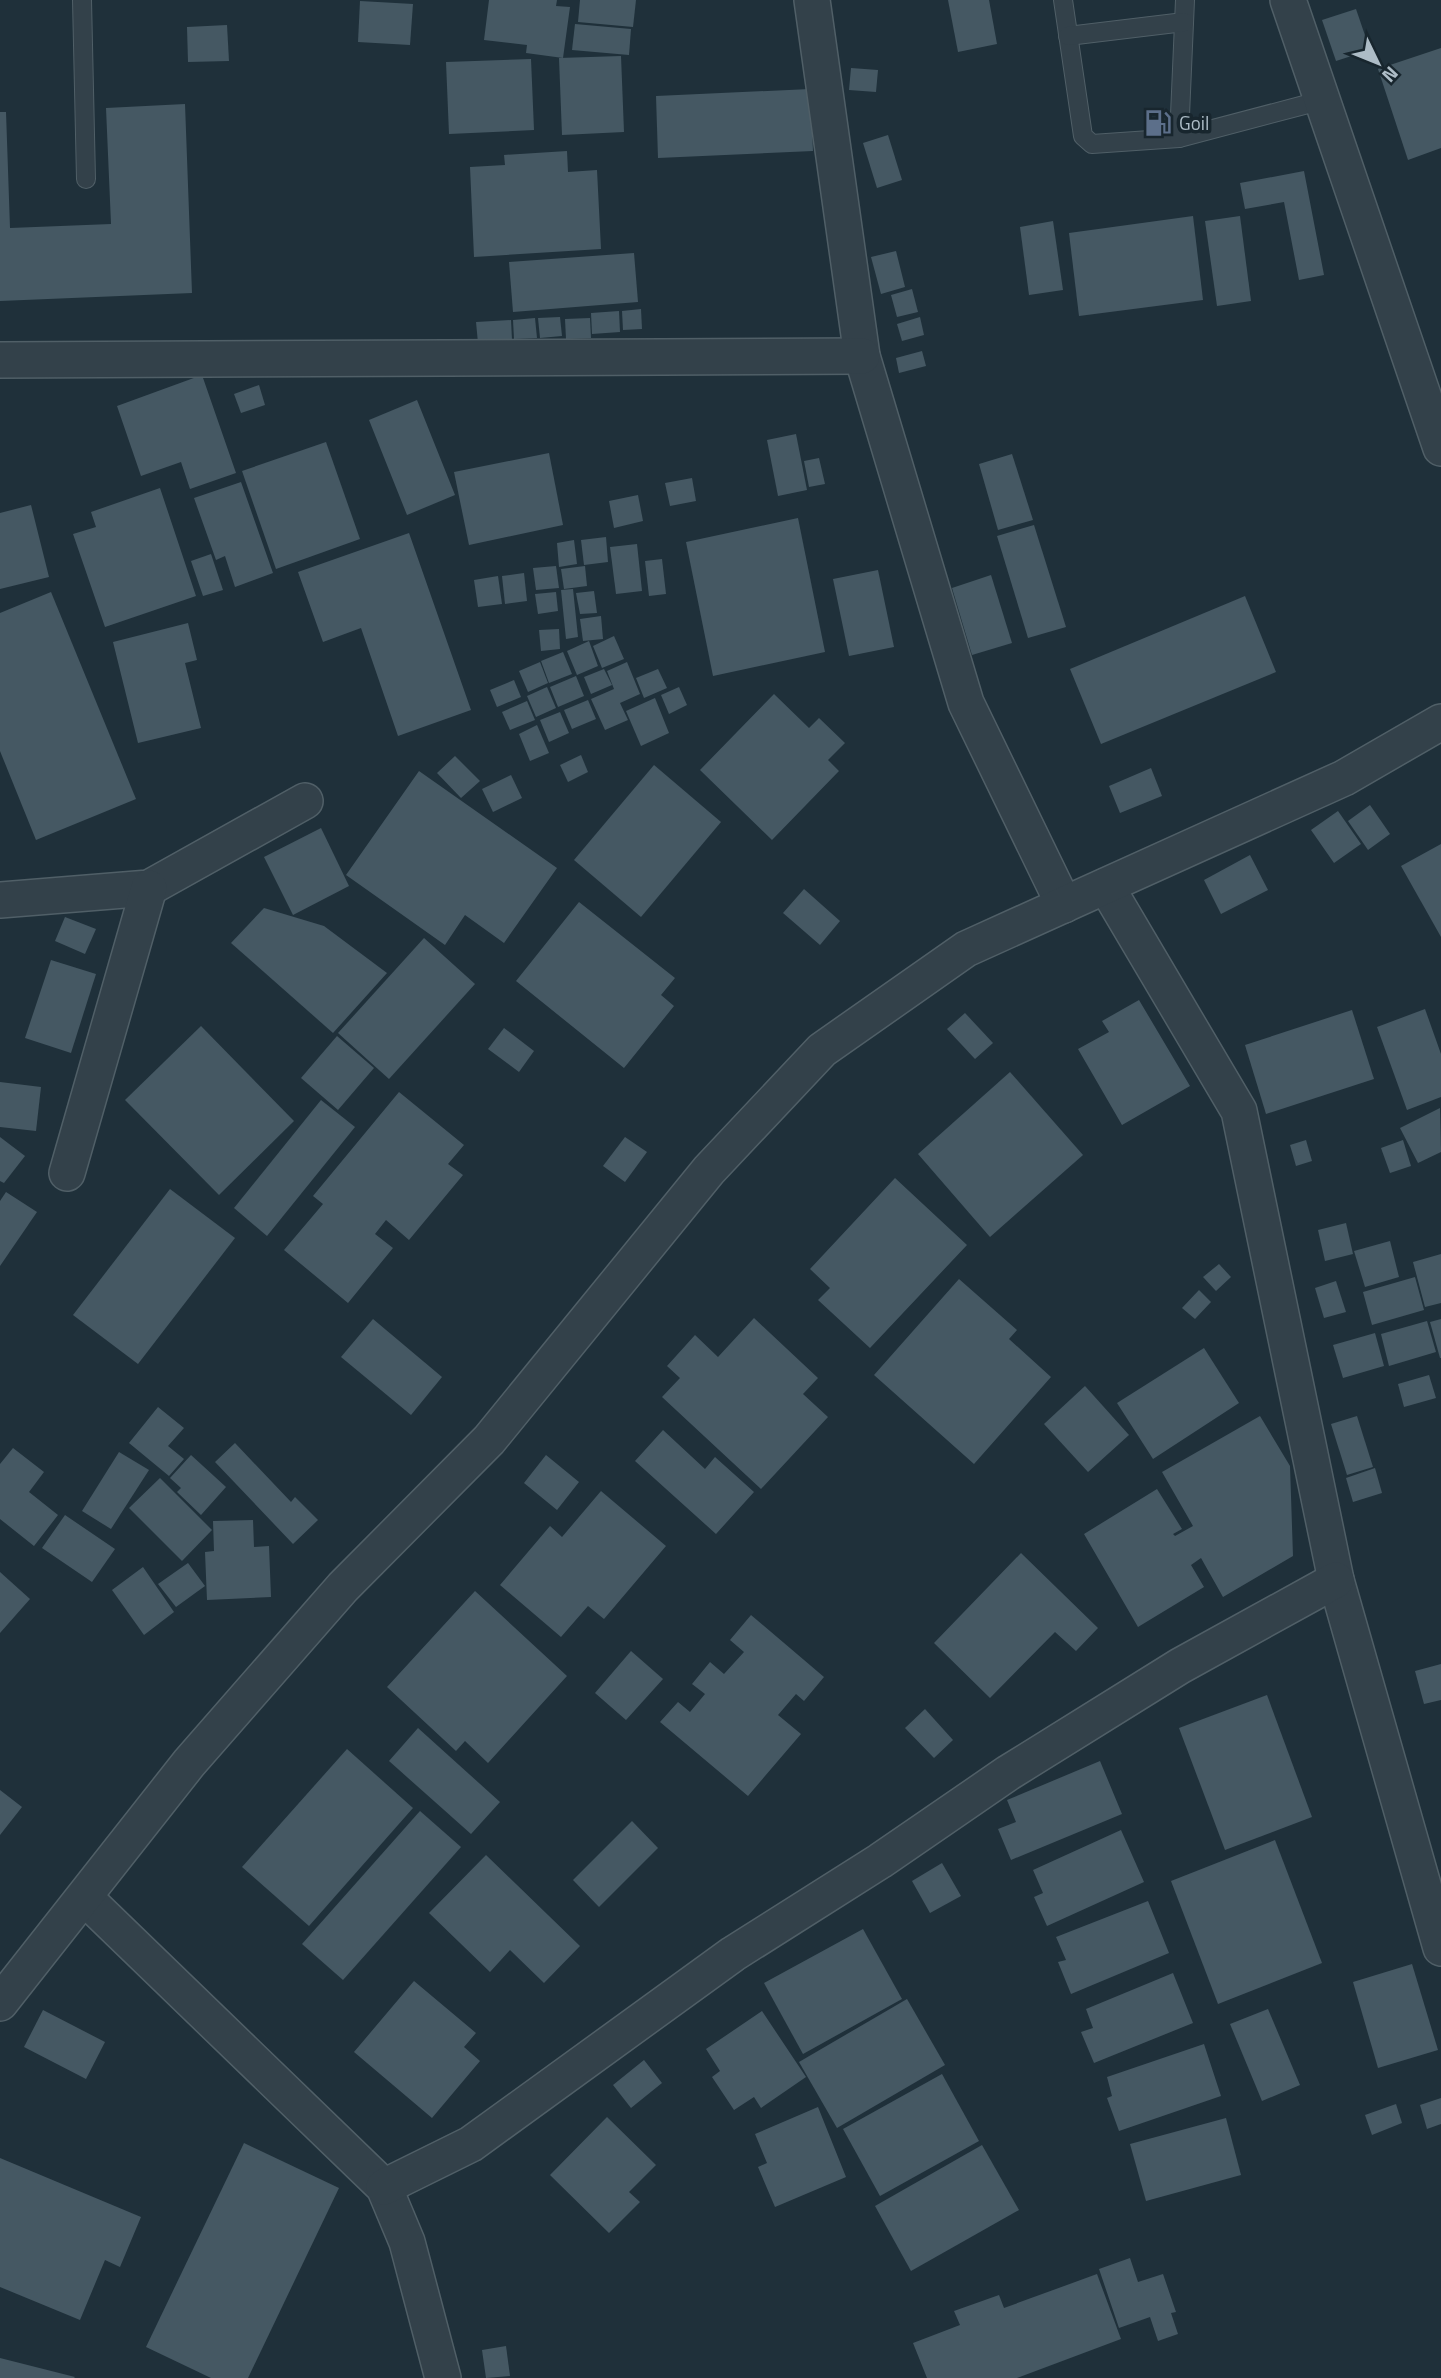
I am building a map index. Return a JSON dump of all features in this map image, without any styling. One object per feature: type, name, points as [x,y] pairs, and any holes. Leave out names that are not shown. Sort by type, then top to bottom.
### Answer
[{"type":"street","points":[[812,0],[862,356],[966,703],[1064,905]]},
{"type":"street","points":[[1288,0],[1432,394],[1441,448]]},
{"type":"street","points":[[0,360],[862,356]]},
{"type":"street","points":[[0,2003],[86,1898],[198,1752],[343,1587],[489,1440],[709,1170],[822,1050],[966,949],[1344,778],[1441,722]]},
{"type":"street","points":[[0,900],[149,888],[304,800]]},
{"type":"street","points":[[1106,886],[1239,1111],[1336,1580],[1441,1948]]},
{"type":"street","points":[[67,1173],[149,888]]},
{"type":"street","points":[[384,2187],[471,2144],[733,1954],[880,1861],[1008,1773],[1180,1666],[1336,1580]]},
{"type":"street","points":[[86,1898],[384,2187],[407,2242],[443,2378]]},
{"type":"lane","points":[[82,0],[86,179]]},
{"type":"lane","points":[[1063,0],[1083,136],[1092,144],[1179,138],[1323,100]]},
{"type":"lane","points":[[1179,138],[1185,0]]},
{"type":"lane","points":[[1068,36],[1184,22]]},
{"type":"building","points":[[489,0],[557,0],[556,6],[570,7],[563,58],[526,53],[527,45],[484,40]]},
{"type":"building","points":[[580,0],[636,0],[633,27],[578,22]]},
{"type":"building","points":[[948,0],[989,0],[997,44],[958,52]]},
{"type":"building","points":[[360,1],[413,4],[410,45],[358,42]]},
{"type":"building","points":[[1356,9],[1370,50],[1336,61],[1322,20]]},
{"type":"building","points":[[575,24],[631,29],[629,55],[572,50]]},
{"type":"building","points":[[227,25],[229,61],[188,62],[187,27]]},
{"type":"building","points":[[1441,48],[1441,148],[1408,160],[1378,69]]},
{"type":"building","points":[[621,56],[624,132],[562,135],[559,58]]},
{"type":"building","points":[[531,59],[534,130],[449,134],[446,62]]},
{"type":"building","points":[[851,68],[878,70],[876,92],[849,90]]},
{"type":"building","points":[[810,89],[813,151],[658,158],[656,96]]},
{"type":"building","points":[[185,104],[192,293],[0,301],[0,112],[6,112],[10,228],[111,224],[106,108]]},
{"type":"building","points":[[888,135],[902,180],[877,188],[863,143]]},
{"type":"building","points":[[567,151],[568,172],[597,170],[601,249],[474,257],[470,167],[505,165],[504,155]]},
{"type":"building","points":[[1304,171],[1324,275],[1299,280],[1284,202],[1245,209],[1240,183]]},
{"type":"building","points":[[1193,216],[1203,300],[1079,316],[1069,233]]},
{"type":"building","points":[[1240,216],[1251,301],[1217,306],[1205,221]]},
{"type":"building","points":[[1053,221],[1063,290],[1029,295],[1020,227]]},
{"type":"building","points":[[896,251],[905,287],[881,294],[871,257]]},
{"type":"building","points":[[634,253],[638,302],[513,312],[509,262]]},
{"type":"building","points":[[912,289],[918,312],[897,317],[891,295]]},
{"type":"building","points":[[641,309],[642,329],[623,330],[622,311]]},
{"type":"building","points":[[619,311],[620,332],[592,334],[591,313]]},
{"type":"building","points":[[560,317],[562,336],[540,338],[538,318]]},
{"type":"building","points":[[920,317],[924,335],[902,341],[897,324]]},
{"type":"building","points":[[535,318],[537,338],[514,339],[513,320]]},
{"type":"building","points":[[590,318],[591,338],[566,339],[565,319]]},
{"type":"building","points":[[511,320],[512,340],[478,343],[476,322]]},
{"type":"building","points":[[922,351],[926,366],[899,373],[896,358]]},
{"type":"building","points":[[202,375],[236,473],[190,489],[181,462],[141,476],[117,406]]},
{"type":"building","points":[[259,385],[265,405],[241,413],[234,394]]},
{"type":"building","points":[[417,400],[455,495],[407,515],[369,420]]},
{"type":"building","points":[[796,434],[807,490],[778,496],[767,440]]},
{"type":"building","points":[[326,442],[360,539],[276,569],[242,471]]},
{"type":"building","points":[[549,453],[563,525],[469,545],[454,472]]},
{"type":"building","points":[[1012,454],[1033,520],[998,530],[979,464]]},
{"type":"building","points":[[819,458],[825,484],[809,487],[804,461]]},
{"type":"building","points":[[692,478],[696,501],[670,506],[665,483]]},
{"type":"building","points":[[241,482],[273,573],[235,587],[225,556],[216,560],[194,498]]},
{"type":"building","points":[[160,488],[196,596],[105,627],[73,534],[96,527],[91,512]]},
{"type":"building","points":[[638,495],[643,521],[614,528],[609,501]]},
{"type":"building","points":[[31,505],[49,577],[0,589],[0,513]]},
{"type":"building","points":[[798,518],[825,652],[713,676],[686,542]]},
{"type":"building","points":[[1034,525],[1066,627],[1028,638],[997,536]]},
{"type":"building","points":[[409,533],[471,710],[398,736],[361,628],[323,642],[298,572]]},
{"type":"building","points":[[606,537],[608,562],[584,565],[581,540]]},
{"type":"building","points":[[574,540],[577,564],[559,567],[557,543]]},
{"type":"building","points":[[637,544],[642,591],[616,594],[610,547]]},
{"type":"building","points":[[211,554],[223,590],[203,596],[191,561]]},
{"type":"building","points":[[662,559],[666,594],[649,596],[645,561]]},
{"type":"building","points":[[556,566],[559,588],[536,590],[533,568]]},
{"type":"building","points":[[585,566],[587,586],[564,589],[561,569]]},
{"type":"building","points":[[878,570],[894,647],[849,656],[833,579]]},
{"type":"building","points":[[524,573],[527,601],[505,604],[502,576]]},
{"type":"building","points":[[991,575],[1012,643],[972,655],[952,588]]},
{"type":"building","points":[[498,576],[502,604],[478,607],[474,580]]},
{"type":"building","points":[[573,589],[578,637],[566,639],[561,590]]},
{"type":"building","points":[[594,591],[597,613],[580,614],[576,593]]},
{"type":"building","points":[[51,592],[136,799],[36,840],[0,751],[0,613]]},
{"type":"building","points":[[556,592],[558,611],[538,614],[535,594]]},
{"type":"building","points":[[1245,596],[1276,672],[1101,744],[1070,669]]},
{"type":"building","points":[[601,616],[603,639],[583,641],[580,619]]},
{"type":"building","points":[[188,623],[197,660],[185,663],[201,728],[138,743],[113,642]]},
{"type":"building","points":[[559,629],[560,649],[541,651],[539,630]]},
{"type":"building","points":[[614,636],[624,659],[602,668],[593,646]]},
{"type":"building","points":[[589,641],[598,666],[577,675],[567,651]]},
{"type":"building","points":[[563,652],[572,674],[549,683],[541,661]]},
{"type":"building","points":[[540,662],[548,683],[528,692],[519,671]]},
{"type":"building","points":[[627,662],[640,694],[620,703],[628,720],[605,730],[591,699],[614,689],[607,671]]},
{"type":"building","points":[[604,669],[612,685],[591,694],[584,677]]},
{"type":"building","points":[[658,669],[667,688],[644,698],[636,678]]},
{"type":"building","points":[[576,676],[584,696],[558,707],[550,687]]},
{"type":"building","points":[[514,680],[521,697],[497,707],[490,690]]},
{"type":"building","points":[[547,687],[556,708],[536,717],[527,696]]},
{"type":"building","points":[[679,687],[687,705],[669,714],[661,695]]},
{"type":"building","points":[[774,694],[809,728],[819,718],[845,743],[828,760],[839,771],[772,840],[700,770]]},
{"type":"building","points":[[655,698],[669,733],[641,746],[626,711]]},
{"type":"building","points":[[588,700],[596,719],[572,729],[564,710]]},
{"type":"building","points":[[527,701],[535,720],[510,730],[502,712]]},
{"type":"building","points":[[560,712],[569,733],[549,742],[540,720]]},
{"type":"building","points":[[537,725],[549,753],[530,761],[519,734]]},
{"type":"building","points":[[581,755],[588,772],[568,782],[560,765]]},
{"type":"building","points":[[455,756],[480,781],[461,798],[437,773]]},
{"type":"building","points":[[654,765],[721,822],[641,917],[574,860]]},
{"type":"building","points":[[1151,768],[1162,796],[1120,813],[1109,786]]},
{"type":"building","points":[[419,771],[557,868],[504,943],[465,915],[445,945],[346,875]]},
{"type":"building","points":[[511,775],[522,798],[493,812],[482,789]]},
{"type":"building","points":[[1370,805],[1390,834],[1368,850],[1348,821]]},
{"type":"building","points":[[1338,811],[1361,844],[1334,863],[1311,830]]},
{"type":"building","points":[[321,828],[349,886],[293,915],[264,857]]},
{"type":"building","points":[[1441,844],[1441,937],[1401,866]]},
{"type":"building","points":[[1250,855],[1268,890],[1221,914],[1204,880]]},
{"type":"building","points":[[804,889],[840,921],[820,945],[783,913]]},
{"type":"building","points":[[579,902],[675,978],[661,995],[674,1006],[624,1068],[516,981]]},
{"type":"building","points":[[264,908],[324,926],[387,973],[333,1033],[231,943]]},
{"type":"building","points":[[65,917],[96,929],[85,954],[55,941]]},
{"type":"building","points":[[424,938],[475,984],[389,1079],[338,1033]]},
{"type":"building","points":[[51,960],[96,974],[71,1053],[25,1038]]},
{"type":"building","points":[[1139,1000],[1190,1086],[1122,1125],[1078,1049],[1109,1032],[1102,1021]]},
{"type":"building","points":[[1425,1009],[1441,1054],[1441,1097],[1407,1110],[1377,1027]]},
{"type":"building","points":[[1352,1010],[1374,1079],[1266,1114],[1245,1045]]},
{"type":"building","points":[[965,1013],[993,1043],[975,1059],[947,1029]]},
{"type":"building","points":[[201,1026],[294,1121],[219,1195],[125,1100]]},
{"type":"building","points":[[504,1028],[534,1051],[519,1072],[488,1049]]},
{"type":"building","points":[[337,1036],[374,1068],[338,1110],[301,1078]]},
{"type":"building","points":[[1010,1072],[1083,1155],[990,1237],[918,1154]]},
{"type":"building","points":[[0,1082],[41,1087],[36,1131],[0,1127]]},
{"type":"building","points":[[399,1092],[464,1145],[448,1164],[463,1175],[409,1240],[386,1220],[375,1234],[393,1248],[348,1303],[284,1250],[323,1204],[313,1196]]},
{"type":"building","points":[[321,1100],[355,1127],[267,1236],[234,1208]]},
{"type":"building","points":[[1440,1108],[1441,1152],[1418,1163],[1400,1128]]},
{"type":"building","points":[[0,1137],[25,1156],[4,1183],[0,1181]]},
{"type":"building","points":[[625,1137],[647,1152],[625,1182],[603,1166]]},
{"type":"building","points":[[1306,1140],[1312,1161],[1296,1166],[1290,1145]]},
{"type":"building","points":[[1403,1140],[1411,1166],[1390,1173],[1381,1148]]},
{"type":"building","points":[[895,1178],[967,1245],[870,1348],[818,1300],[830,1288],[810,1269]]},
{"type":"building","points":[[170,1189],[235,1238],[138,1364],[73,1315]]},
{"type":"building","points":[[6,1192],[37,1212],[0,1266],[0,1201]]},
{"type":"building","points":[[1346,1223],[1353,1254],[1325,1261],[1318,1230]]},
{"type":"building","points":[[1390,1241],[1399,1277],[1365,1287],[1354,1251]]},
{"type":"building","points":[[1441,1254],[1441,1303],[1425,1307],[1413,1262]]},
{"type":"building","points":[[1219,1264],[1231,1277],[1216,1291],[1203,1277]]},
{"type":"building","points":[[1415,1277],[1424,1310],[1372,1325],[1363,1292]]},
{"type":"building","points":[[959,1279],[1017,1330],[1009,1339],[1051,1377],[974,1464],[874,1375]]},
{"type":"building","points":[[1336,1281],[1346,1312],[1324,1318],[1315,1288]]},
{"type":"building","points":[[1199,1290],[1211,1302],[1195,1319],[1182,1308]]},
{"type":"building","points":[[754,1318],[818,1378],[803,1394],[828,1417],[761,1489],[662,1397],[680,1378],[667,1366],[695,1335],[718,1357]]},
{"type":"building","points":[[373,1319],[442,1377],[411,1415],[341,1357]]},
{"type":"building","points":[[1441,1319],[1441,1358],[1440,1358],[1430,1322]]},
{"type":"building","points":[[1427,1321],[1436,1352],[1389,1366],[1381,1334]]},
{"type":"building","points":[[1375,1333],[1384,1366],[1343,1378],[1333,1345]]},
{"type":"building","points":[[1204,1348],[1239,1403],[1153,1459],[1117,1403]]},
{"type":"building","points":[[1429,1375],[1436,1398],[1404,1407],[1398,1384]]},
{"type":"building","points":[[1085,1386],[1129,1435],[1088,1472],[1044,1424]]},
{"type":"building","points":[[158,1407],[184,1428],[168,1446],[184,1459],[169,1476],[129,1443]]},
{"type":"building","points":[[1260,1416],[1290,1466],[1293,1556],[1223,1597],[1201,1558],[1191,1565],[1204,1587],[1138,1627],[1084,1534],[1157,1489],[1182,1529],[1173,1534],[1175,1536],[1193,1526],[1162,1472]]},
{"type":"building","points":[[1357,1416],[1373,1467],[1347,1475],[1331,1424]]},
{"type":"building","points":[[663,1430],[705,1469],[715,1457],[754,1492],[716,1534],[635,1461]]},
{"type":"building","points":[[235,1443],[291,1502],[295,1497],[318,1520],[293,1544],[215,1462]]},
{"type":"building","points":[[13,1448],[44,1472],[29,1492],[58,1515],[34,1546],[0,1519],[0,1464]]},
{"type":"building","points":[[119,1452],[149,1470],[111,1529],[82,1511]]},
{"type":"building","points":[[191,1455],[226,1487],[201,1515],[177,1492],[181,1488],[170,1478]]},
{"type":"building","points":[[546,1455],[579,1482],[557,1510],[524,1483]]},
{"type":"building","points":[[1375,1468],[1382,1493],[1353,1502],[1346,1478]]},
{"type":"building","points":[[160,1478],[212,1530],[182,1561],[129,1508]]},
{"type":"building","points":[[601,1491],[666,1546],[604,1619],[588,1606],[561,1637],[500,1585],[550,1526],[562,1537]]},
{"type":"building","points":[[65,1515],[115,1549],[92,1582],[42,1548]]},
{"type":"building","points":[[253,1520],[254,1547],[269,1546],[271,1597],[207,1600],[205,1552],[214,1551],[213,1521]]},
{"type":"building","points":[[1021,1553],[1098,1628],[1076,1651],[1055,1632],[990,1698],[934,1643]]},
{"type":"building","points":[[188,1563],[205,1586],[176,1607],[158,1584]]},
{"type":"building","points":[[143,1567],[174,1612],[144,1635],[112,1590]]},
{"type":"building","points":[[0,1572],[30,1599],[0,1633]]},
{"type":"building","points":[[475,1591],[567,1676],[488,1763],[465,1741],[456,1751],[387,1687]]},
{"type":"building","points":[[751,1615],[824,1677],[804,1701],[796,1694],[778,1715],[801,1734],[748,1796],[660,1722],[678,1702],[690,1712],[705,1694],[692,1684],[710,1662],[724,1674],[744,1652],[730,1640]]},
{"type":"building","points":[[631,1651],[663,1679],[626,1720],[595,1693]]},
{"type":"building","points":[[1441,1664],[1441,1700],[1424,1704],[1415,1671]]},
{"type":"building","points":[[1267,1695],[1312,1817],[1225,1850],[1179,1728]]},
{"type":"building","points":[[925,1709],[953,1740],[934,1758],[905,1728]]},
{"type":"building","points":[[418,1728],[500,1802],[471,1834],[389,1761]]},
{"type":"building","points":[[347,1749],[413,1808],[309,1926],[242,1867]]},
{"type":"building","points":[[1100,1761],[1122,1814],[1011,1860],[998,1829],[1016,1822],[1007,1800]]},
{"type":"building","points":[[0,1790],[22,1807],[0,1835]]},
{"type":"building","points":[[420,1811],[461,1847],[343,1980],[302,1944]]},
{"type":"building","points":[[632,1821],[658,1848],[599,1907],[573,1880]]},
{"type":"building","points":[[1121,1830],[1144,1882],[1047,1926],[1034,1897],[1043,1893],[1033,1870]]},
{"type":"building","points":[[1275,1840],[1322,1963],[1218,2004],[1171,1881]]},
{"type":"building","points":[[486,1855],[580,1946],[544,1983],[510,1950],[490,1972],[429,1913]]},
{"type":"building","points":[[942,1863],[961,1896],[930,1913],[912,1881]]},
{"type":"building","points":[[1148,1901],[1169,1953],[1071,1994],[1058,1962],[1066,1960],[1056,1937]]},
{"type":"building","points":[[863,1929],[902,1999],[803,2054],[764,1983]]},
{"type":"building","points":[[1412,1964],[1438,2050],[1378,2068],[1353,1982]]},
{"type":"building","points":[[1173,1973],[1193,2023],[1094,2063],[1081,2032],[1093,2028],[1086,2009]]},
{"type":"building","points":[[414,1981],[476,2033],[464,2047],[480,2061],[432,2118],[354,2052]]},
{"type":"building","points":[[907,1999],[945,2065],[837,2128],[799,2062]]},
{"type":"building","points":[[1268,2009],[1300,2085],[1262,2101],[1230,2024]]},
{"type":"building","points":[[43,2010],[105,2042],[86,2079],[24,2047]]},
{"type":"building","points":[[762,2011],[806,2077],[761,2108],[754,2097],[734,2110],[712,2077],[720,2071],[706,2049]]},
{"type":"building","points":[[1204,2044],[1221,2096],[1119,2131],[1107,2098],[1112,2096],[1107,2077]]},
{"type":"building","points":[[644,2060],[662,2083],[631,2108],[613,2085]]},
{"type":"building","points":[[942,2074],[979,2141],[880,2196],[843,2129]]},
{"type":"building","points":[[1441,2098],[1441,2124],[1427,2129],[1420,2105]]},
{"type":"building","points":[[1396,2104],[1402,2123],[1372,2135],[1365,2115]]},
{"type":"building","points":[[818,2107],[846,2177],[775,2207],[758,2167],[767,2163],[755,2134]]},
{"type":"building","points":[[607,2117],[656,2165],[629,2192],[640,2202],[609,2233],[550,2175]]},
{"type":"building","points":[[1226,2118],[1241,2175],[1146,2201],[1130,2144]]},
{"type":"building","points":[[244,2143],[339,2188],[248,2378],[211,2378],[146,2347]]},
{"type":"building","points":[[982,2145],[1019,2210],[911,2271],[875,2206]]},
{"type":"building","points":[[0,2158],[141,2217],[120,2267],[105,2260],[80,2320],[0,2287]]},
{"type":"building","points":[[1130,2258],[1138,2282],[1163,2274],[1176,2312],[1171,2313],[1178,2334],[1158,2341],[1150,2317],[1119,2328],[1099,2269]]},
{"type":"building","points":[[1097,2274],[1121,2339],[1017,2378],[927,2378],[913,2343],[960,2325],[954,2311],[999,2295],[1004,2308]]},
{"type":"building","points":[[506,2346],[510,2376],[486,2378],[482,2350]]},
{"type":"building","points":[[0,2358],[75,2377],[0,2378]]},
{"type":"place","name":"Goil","points":[[1158,123]]}]
